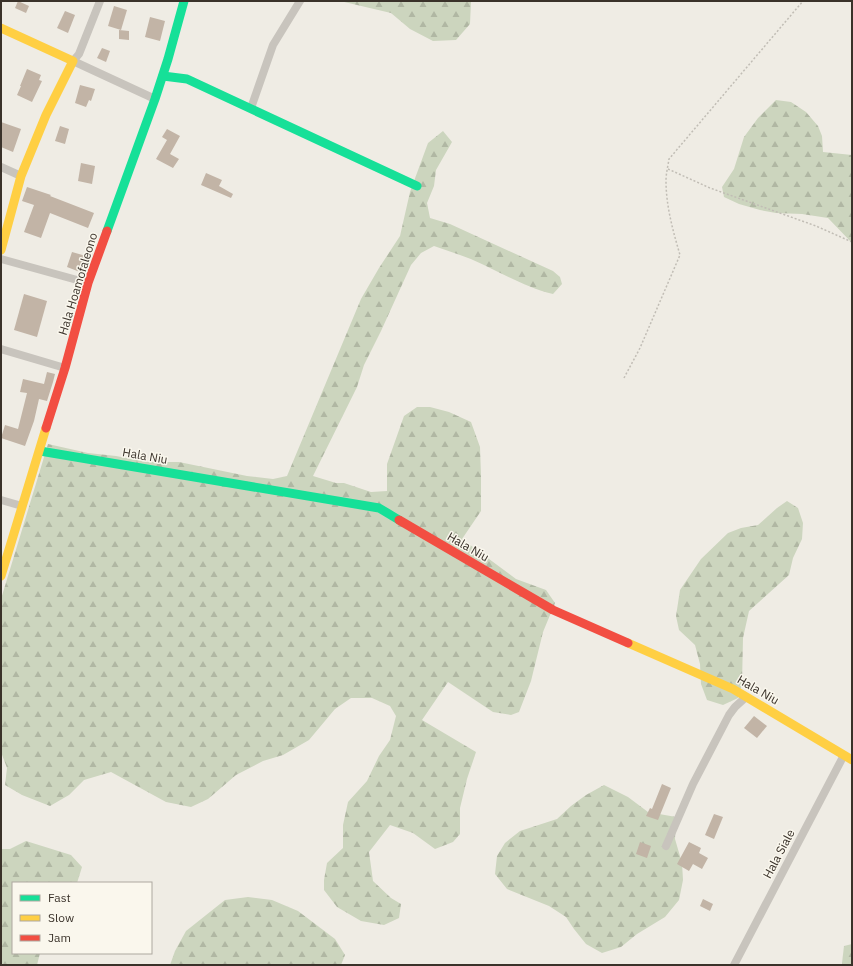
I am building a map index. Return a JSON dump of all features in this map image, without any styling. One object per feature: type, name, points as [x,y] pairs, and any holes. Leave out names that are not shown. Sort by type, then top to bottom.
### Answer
[{"type":"street","points":[[1,250],[21,176],[46,115],[73,61],[79,54],[100,1]]},
{"type":"street","name":"Hala Hoamofaleono","points":[[1,576],[65,368],[88,283],[163,76],[184,1]]},
{"type":"street","points":[[251,108],[273,45],[300,1]]},
{"type":"street","points":[[1,28],[155,99]]},
{"type":"street","points":[[163,76],[187,79],[417,186]]},
{"type":"street","points":[[1,167],[21,176]]},
{"type":"street","points":[[1,259],[88,283]]},
{"type":"street","points":[[1,350],[65,368]]},
{"type":"street","name":"Hala Niu","points":[[40,451],[379,508],[553,610],[734,689],[848,757]]},
{"type":"street","points":[[1,500],[22,506]]},
{"type":"street","points":[[666,846],[694,784],[729,715],[746,696]]},
{"type":"street","name":"Hala Siale","points":[[734,965],[848,757]]},
{"type":"path","points":[[624,378],[640,348],[680,255],[672,226],[666,181],[669,159],[803,1]]},
{"type":"path","points":[[668,169],[710,188],[816,226],[852,242]]},
{"type":"green space","points":[[340,1],[471,1],[470,24],[456,40],[433,41],[410,29],[391,13]]},
{"type":"green space","points":[[776,100],[791,102],[806,112],[818,126],[822,136],[823,152],[852,155],[852,243],[828,218],[760,210],[739,204],[724,197],[722,187],[734,169],[744,137],[758,118]]},
{"type":"green space","points":[[443,131],[452,142],[436,170],[434,186],[427,203],[430,218],[450,224],[553,271],[560,277],[562,284],[553,294],[526,285],[472,260],[434,246],[421,253],[411,265],[364,365],[357,387],[313,476],[336,483],[344,483],[371,492],[387,491],[387,464],[404,416],[417,407],[430,407],[449,412],[471,422],[480,447],[481,511],[462,539],[516,579],[546,590],[555,603],[543,632],[531,681],[519,712],[511,715],[493,712],[448,682],[422,720],[476,752],[467,779],[460,808],[460,834],[453,842],[435,849],[413,833],[390,825],[369,852],[373,881],[391,898],[401,904],[399,918],[384,925],[361,921],[337,907],[324,890],[324,880],[327,863],[343,848],[343,825],[348,802],[367,781],[379,756],[390,740],[396,716],[390,706],[372,698],[351,698],[335,709],[309,740],[283,755],[263,761],[236,775],[208,799],[191,807],[166,802],[111,772],[84,780],[69,795],[50,806],[22,795],[5,785],[7,768],[1,752],[1,599],[48,444],[88,453],[116,456],[147,462],[179,462],[247,476],[273,479],[287,476],[361,299],[400,236],[410,192],[428,143]]},
{"type":"green space","points":[[787,501],[798,508],[803,523],[802,539],[793,558],[789,575],[749,611],[743,638],[742,684],[738,698],[723,705],[707,700],[701,684],[700,664],[695,645],[679,630],[676,616],[680,590],[701,559],[728,533],[741,528],[758,525]]},
{"type":"green space","points":[[604,785],[628,797],[648,812],[676,817],[675,839],[682,863],[683,880],[679,900],[665,917],[637,934],[621,947],[602,953],[586,944],[566,917],[549,906],[507,889],[495,874],[497,856],[505,843],[520,831],[557,819],[586,795]]},
{"type":"green space","points":[[26,841],[71,855],[82,867],[77,882],[12,882],[12,954],[40,954],[37,965],[1,965],[1,849],[10,849]]},
{"type":"green space","points":[[248,897],[272,900],[298,911],[335,939],[345,955],[341,965],[170,965],[175,951],[186,931],[225,900]]},
{"type":"green space","points":[[852,944],[852,965],[843,965],[844,946]]},
{"type":"building","points":[[18,1],[29,6],[26,13],[15,8]]},
{"type":"building","points":[[114,6],[127,10],[121,30],[108,26]]},
{"type":"building","points":[[65,11],[75,15],[68,33],[57,28]]},
{"type":"building","points":[[150,17],[165,21],[160,41],[145,37]]},
{"type":"building","points":[[119,30],[129,31],[129,40],[119,39]]},
{"type":"building","points":[[102,48],[110,51],[106,62],[97,58]]},
{"type":"building","points":[[27,69],[41,75],[39,80],[42,81],[32,102],[17,95]]},
{"type":"building","points":[[80,85],[95,89],[91,101],[89,100],[86,107],[75,103]]},
{"type":"building","points":[[1,122],[21,129],[13,152],[1,147]]},
{"type":"building","points":[[60,126],[69,129],[65,144],[55,141]]},
{"type":"building","points":[[167,129],[180,136],[170,154],[179,159],[173,168],[156,159],[167,140],[162,137]]},
{"type":"building","points":[[81,163],[95,166],[92,184],[78,181]]},
{"type":"building","points":[[206,173],[222,180],[219,186],[233,194],[231,198],[201,185]]},
{"type":"building","points":[[27,187],[51,195],[50,196],[94,213],[88,228],[50,213],[41,238],[24,232],[34,205],[22,201]]},
{"type":"building","points":[[72,252],[86,256],[80,272],[67,267]]},
{"type":"building","points":[[24,294],[47,301],[37,337],[14,330]]},
{"type":"building","points":[[47,372],[55,374],[53,382],[47,401],[39,399],[34,421],[25,446],[1,438],[5,425],[18,429],[27,393],[20,392],[23,379],[44,384]]},
{"type":"building","points":[[754,716],[767,726],[757,738],[744,728]]},
{"type":"building","points":[[662,784],[671,788],[658,820],[646,816],[650,808],[652,809]]},
{"type":"building","points":[[714,814],[723,817],[714,839],[705,835]]},
{"type":"building","points":[[640,842],[651,846],[647,858],[636,854]]},
{"type":"building","points":[[689,842],[701,848],[699,853],[708,858],[702,869],[693,864],[689,871],[677,864]]},
{"type":"building","points":[[703,899],[713,904],[710,911],[700,906]]},
{"type":"traffic: fast","points":[[107,231],[155,99],[184,1]]},
{"type":"traffic: fast","points":[[163,76],[187,79],[417,186]]},
{"type":"traffic: fast","points":[[40,451],[379,508],[399,520]]},
{"type":"traffic: slow","points":[[1,28],[73,61],[46,115],[21,176],[1,250]]},
{"type":"traffic: slow","points":[[1,576],[46,428]]},
{"type":"traffic: slow","points":[[628,643],[733,689],[852,760]]},
{"type":"traffic: jam","points":[[46,428],[65,368],[88,283],[107,231]]},
{"type":"traffic: jam","points":[[399,520],[553,610],[628,643]]}]
